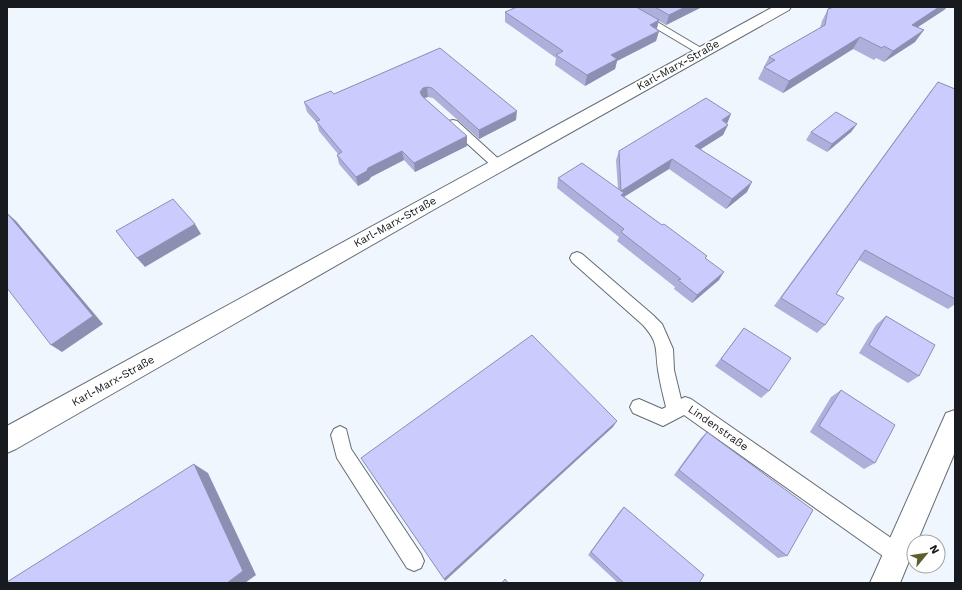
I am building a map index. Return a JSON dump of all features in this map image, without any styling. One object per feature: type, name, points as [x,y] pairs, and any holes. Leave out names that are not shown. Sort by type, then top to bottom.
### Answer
[{"type":"main road","name":"Karl-Marx-Straße","points":[[7,440],[498,165],[784,7]]},
{"type":"main road","points":[[885,583],[955,422]]},
{"type":"lane","points":[[625,7],[703,52]]},
{"type":"lane","points":[[445,117],[498,165]]},
{"type":"lane","name":"Lindenstraße","points":[[577,258],[648,320],[656,329],[664,349],[666,370],[675,411],[685,405],[897,554]]},
{"type":"lane","points":[[639,407],[663,418],[675,411]]},
{"type":"lane","points":[[340,436],[343,452],[414,561]]},
{"type":"building","points":[[517,7],[636,7],[659,20],[650,25],[659,31],[611,55],[617,59],[587,75],[556,55],[563,51],[505,12]]},
{"type":"building","points":[[655,7],[685,7],[669,15]]},
{"type":"building","points":[[834,7],[939,7],[912,25],[924,30],[893,51],[884,46],[882,48],[860,37],[789,81],[764,67],[775,60],[769,57],[825,25],[828,9]]},
{"type":"building","points":[[440,48],[517,111],[479,130],[432,88],[423,88],[420,92],[422,96],[467,136],[414,163],[402,151],[368,168],[367,171],[356,177],[337,155],[342,152],[316,121],[320,120],[304,102],[331,91],[334,94]]},
{"type":"building","points":[[938,82],[955,89],[955,299],[865,250],[836,294],[844,298],[825,325],[781,298]]},
{"type":"building","points":[[706,98],[731,114],[722,120],[728,125],[695,146],[752,182],[732,199],[672,159],[621,191],[619,151]]},
{"type":"building","points":[[836,112],[857,124],[832,144],[811,132]]},
{"type":"building","points":[[582,163],[624,193],[621,195],[662,225],[664,224],[707,256],[705,258],[724,272],[697,295],[678,280],[681,279],[621,232],[624,229],[558,178]]},
{"type":"building","points":[[173,199],[195,224],[137,258],[116,231]]},
{"type":"building","points":[[7,213],[93,316],[51,345],[7,288]]},
{"type":"building","points":[[886,316],[935,345],[919,376],[869,345]]},
{"type":"building","points":[[744,328],[791,358],[769,391],[721,359]]},
{"type":"building","points":[[532,335],[617,421],[444,579],[361,458]]},
{"type":"building","points":[[841,390],[895,425],[875,463],[819,426]]},
{"type":"building","points":[[707,432],[813,510],[787,556],[679,470]]},
{"type":"building","points":[[194,464],[243,571],[227,583],[7,583],[7,582]]},
{"type":"building","points":[[624,507],[704,575],[699,583],[624,583],[591,552]]},
{"type":"building","points":[[505,579],[508,583],[502,583]]}]
